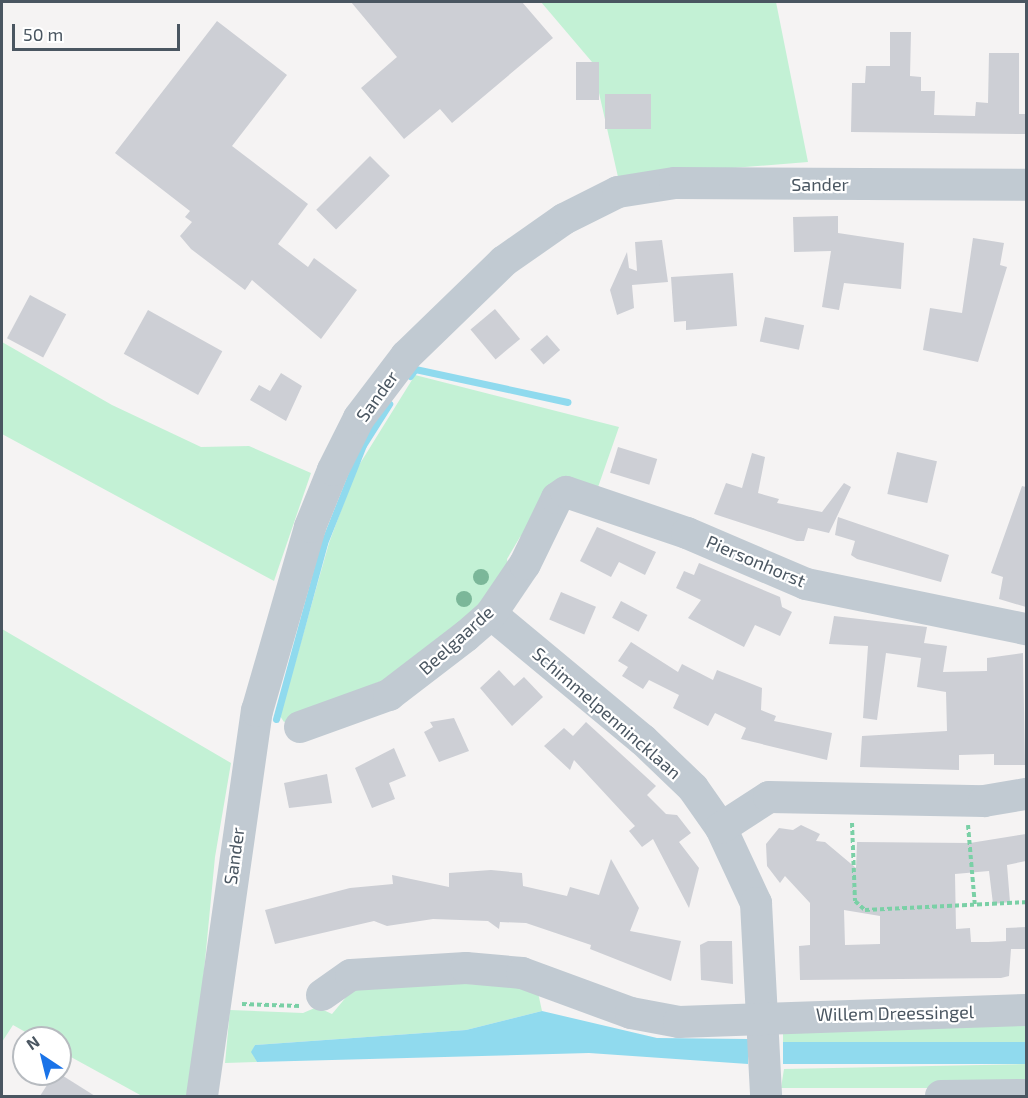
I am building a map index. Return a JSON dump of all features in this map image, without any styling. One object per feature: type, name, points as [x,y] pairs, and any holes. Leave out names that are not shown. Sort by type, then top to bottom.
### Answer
[{"type":"street","name":"Sander","points":[[202,1096],[250,742],[310,527],[359,418],[406,356],[504,261],[564,219],[618,192],[675,183],[1026,184]]},
{"type":"street","name":"Piersonhorst","points":[[561,494],[572,493],[687,533],[806,584],[1026,629]]},
{"type":"street","name":"Beelgaarde","points":[[300,727],[390,695],[490,614],[561,494]]},
{"type":"street","name":"Schimmelpennincklaan","points":[[490,614],[643,740],[693,788],[721,828],[756,903],[764,1016],[766,1096]]},
{"type":"street","points":[[721,828],[769,797],[966,801],[1026,794]]},
{"type":"street","name":"Willem Dreessingel","points":[[322,995],[351,975],[493,969],[522,973],[646,1018],[718,1023],[764,1016],[1026,1010]]},
{"type":"street","points":[[941,1096],[1026,1095]]},
{"type":"path","points":[[851,799],[855,901],[865,910],[975,907],[1026,902]]},
{"type":"path","points":[[966,801],[975,907]]},
{"type":"path","points":[[215,998],[291,1008],[322,995]]},
{"type":"green space","points":[[541,2],[776,2],[808,162],[618,177],[592,62]]},
{"type":"green space","points":[[2,342],[112,405],[201,447],[249,446],[311,473],[274,581],[2,434]]},
{"type":"green space","points":[[415,375],[619,427],[597,490],[520,537],[507,559],[509,574],[419,665],[284,722],[280,716],[329,543],[356,470]]},
{"type":"green space","points":[[2,629],[231,763],[215,857],[192,1096],[142,1096],[72,1058],[72,1026],[13,1025],[2,1042]]},
{"type":"green space","points":[[386,979],[537,988],[542,1011],[466,1030],[255,1045],[252,1052],[257,1062],[225,1063],[230,1010],[303,1013],[317,1007],[332,1014],[357,984]]},
{"type":"green space","points":[[1026,1018],[1026,1042],[783,1047],[783,1027]]},
{"type":"green space","points":[[1026,1064],[1026,1088],[781,1088],[784,1069]]},
{"type":"water","points":[[542,1011],[657,1038],[748,1039],[748,1064],[589,1053],[257,1062],[251,1052],[255,1045],[466,1030]]},
{"type":"water","points":[[783,1042],[1026,1042],[1026,1064],[783,1064]]},
{"type":"building","points":[[351,2],[522,2],[553,38],[452,123],[440,109],[404,139],[361,88],[397,57]]},
{"type":"building","points":[[217,21],[287,75],[232,146],[308,204],[278,244],[308,267],[314,258],[357,290],[321,339],[252,280],[245,290],[191,249],[180,236],[192,222],[185,217],[190,211],[115,153]]},
{"type":"building","points":[[890,32],[911,32],[910,76],[921,77],[921,91],[935,91],[934,115],[975,116],[976,102],[988,103],[989,53],[1019,53],[1019,114],[1026,114],[1026,134],[851,132],[852,83],[865,83],[866,66],[890,66]]},
{"type":"building","points":[[576,62],[599,62],[599,100],[576,100]]},
{"type":"building","points":[[605,94],[651,94],[651,129],[605,129]]},
{"type":"building","points":[[370,156],[390,176],[336,230],[316,210]]},
{"type":"building","points":[[838,216],[838,233],[904,243],[901,289],[844,283],[839,310],[822,307],[831,251],[794,252],[793,217]]},
{"type":"building","points":[[973,238],[1004,243],[1000,265],[1007,267],[978,362],[923,350],[930,308],[962,313]]},
{"type":"building","points":[[662,240],[668,282],[632,285],[634,308],[617,315],[610,290],[627,252],[629,268],[637,271],[635,242]]},
{"type":"building","points":[[733,273],[737,326],[686,330],[686,321],[674,322],[671,277]]},
{"type":"building","points":[[30,295],[66,314],[43,358],[7,338]]},
{"type":"building","points":[[495,309],[520,339],[496,359],[470,330]]},
{"type":"building","points":[[148,310],[222,351],[198,395],[124,354]]},
{"type":"building","points":[[765,317],[804,325],[799,350],[760,341]]},
{"type":"building","points":[[547,335],[560,350],[544,365],[530,349]]},
{"type":"building","points":[[281,373],[302,386],[286,421],[250,400],[259,385],[270,391]]},
{"type":"building","points":[[618,447],[657,459],[649,485],[610,473]]},
{"type":"building","points":[[897,452],[937,461],[927,503],[887,494]]},
{"type":"building","points":[[752,453],[765,457],[758,493],[779,499],[777,503],[822,512],[844,483],[851,487],[829,533],[808,528],[804,541],[797,541],[714,514],[726,483],[742,488]]},
{"type":"building","points":[[1022,486],[1026,487],[1026,607],[999,599],[1003,577],[991,573]]},
{"type":"building","points":[[838,517],[949,555],[941,582],[857,559],[851,555],[855,541],[835,535]]},
{"type":"building","points":[[597,527],[656,552],[645,575],[619,562],[611,577],[580,561]]},
{"type":"building","points":[[699,563],[780,597],[782,607],[792,612],[780,636],[755,625],[744,647],[688,618],[701,600],[676,588],[684,571],[694,575]]},
{"type":"building","points":[[561,592],[596,607],[584,634],[549,620]]},
{"type":"building","points":[[621,601],[647,615],[639,632],[612,618]]},
{"type":"building","points":[[834,616],[927,627],[924,643],[947,646],[943,672],[987,671],[987,658],[1023,653],[1025,765],[994,765],[994,754],[959,755],[959,770],[860,767],[862,736],[947,731],[946,692],[917,687],[921,658],[886,653],[877,720],[863,718],[868,646],[829,644]]},
{"type":"building","points":[[631,642],[678,672],[682,664],[713,680],[717,670],[762,688],[761,710],[776,716],[774,721],[832,733],[827,760],[741,739],[746,728],[715,713],[708,726],[673,708],[679,695],[649,680],[643,689],[622,676],[628,667],[618,661]]},
{"type":"building","points":[[499,670],[514,686],[524,677],[543,697],[512,726],[480,688]]},
{"type":"building","points":[[454,718],[469,751],[439,762],[424,732],[433,727],[430,722]]},
{"type":"building","points":[[586,722],[656,786],[647,795],[666,814],[677,815],[691,833],[679,842],[699,868],[689,908],[653,839],[642,847],[629,831],[635,826],[574,760],[570,770],[544,746],[564,728],[573,736]]},
{"type":"building","points":[[394,748],[406,776],[389,783],[395,799],[372,808],[355,768]]},
{"type":"building","points":[[327,774],[332,803],[289,808],[284,783]]},
{"type":"building","points":[[801,825],[820,834],[816,841],[825,842],[856,868],[857,842],[970,843],[1026,834],[1026,861],[1007,865],[1010,902],[993,904],[989,871],[955,874],[956,929],[970,928],[971,942],[988,942],[1006,941],[1006,928],[1026,927],[1026,949],[1011,949],[1009,976],[1001,978],[800,980],[799,946],[810,945],[810,903],[785,876],[780,883],[767,866],[766,844],[779,828],[793,830]],"holes":[[[844,910],[880,916],[880,944],[845,945]]]},
{"type":"building","points":[[611,859],[639,908],[630,931],[681,941],[671,981],[590,949],[591,945],[526,923],[500,922],[499,929],[488,921],[433,919],[387,926],[374,921],[275,944],[265,910],[350,888],[393,884],[392,875],[449,887],[449,873],[491,870],[522,873],[523,886],[567,896],[570,887],[599,895]]},
{"type":"building","points":[[708,941],[732,941],[733,984],[701,980],[700,945]]},
{"type":"building","points":[[72,1082],[95,1096],[40,1096],[46,1086],[72,1086]]},
{"type":"waterway","points":[[410,376],[415,369],[567,402]]},
{"type":"waterway","points":[[276,719],[324,543],[363,445],[389,404]]}]
